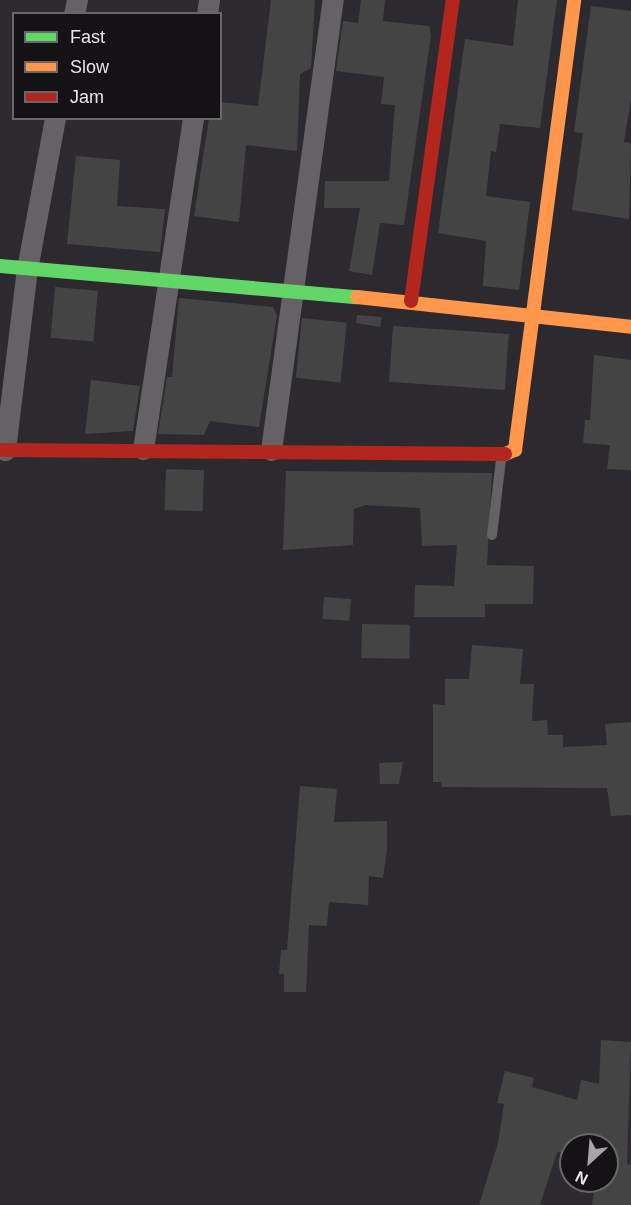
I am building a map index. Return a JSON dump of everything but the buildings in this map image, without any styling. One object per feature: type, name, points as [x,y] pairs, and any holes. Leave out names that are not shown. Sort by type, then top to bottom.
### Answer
[{"type":"street","points":[[271,450],[297,289],[333,0]]},
{"type":"street","points":[[411,301],[453,0]]},
{"type":"street","points":[[55,120],[27,269],[3,450],[271,450],[501,456],[515,450],[520,434],[530,316],[574,0]]},
{"type":"street","points":[[143,449],[171,277],[193,120]]},
{"type":"street","points":[[0,266],[171,277],[297,289],[631,327]]},
{"type":"lane","points":[[492,535],[501,456]]},
{"type":"traffic: fast","points":[[0,266],[357,297]]},
{"type":"traffic: slow","points":[[505,454],[515,450],[574,0]]},
{"type":"traffic: slow","points":[[357,297],[631,327]]},
{"type":"traffic: jam","points":[[411,301],[453,0]]},
{"type":"traffic: jam","points":[[0,450],[505,454]]}]
